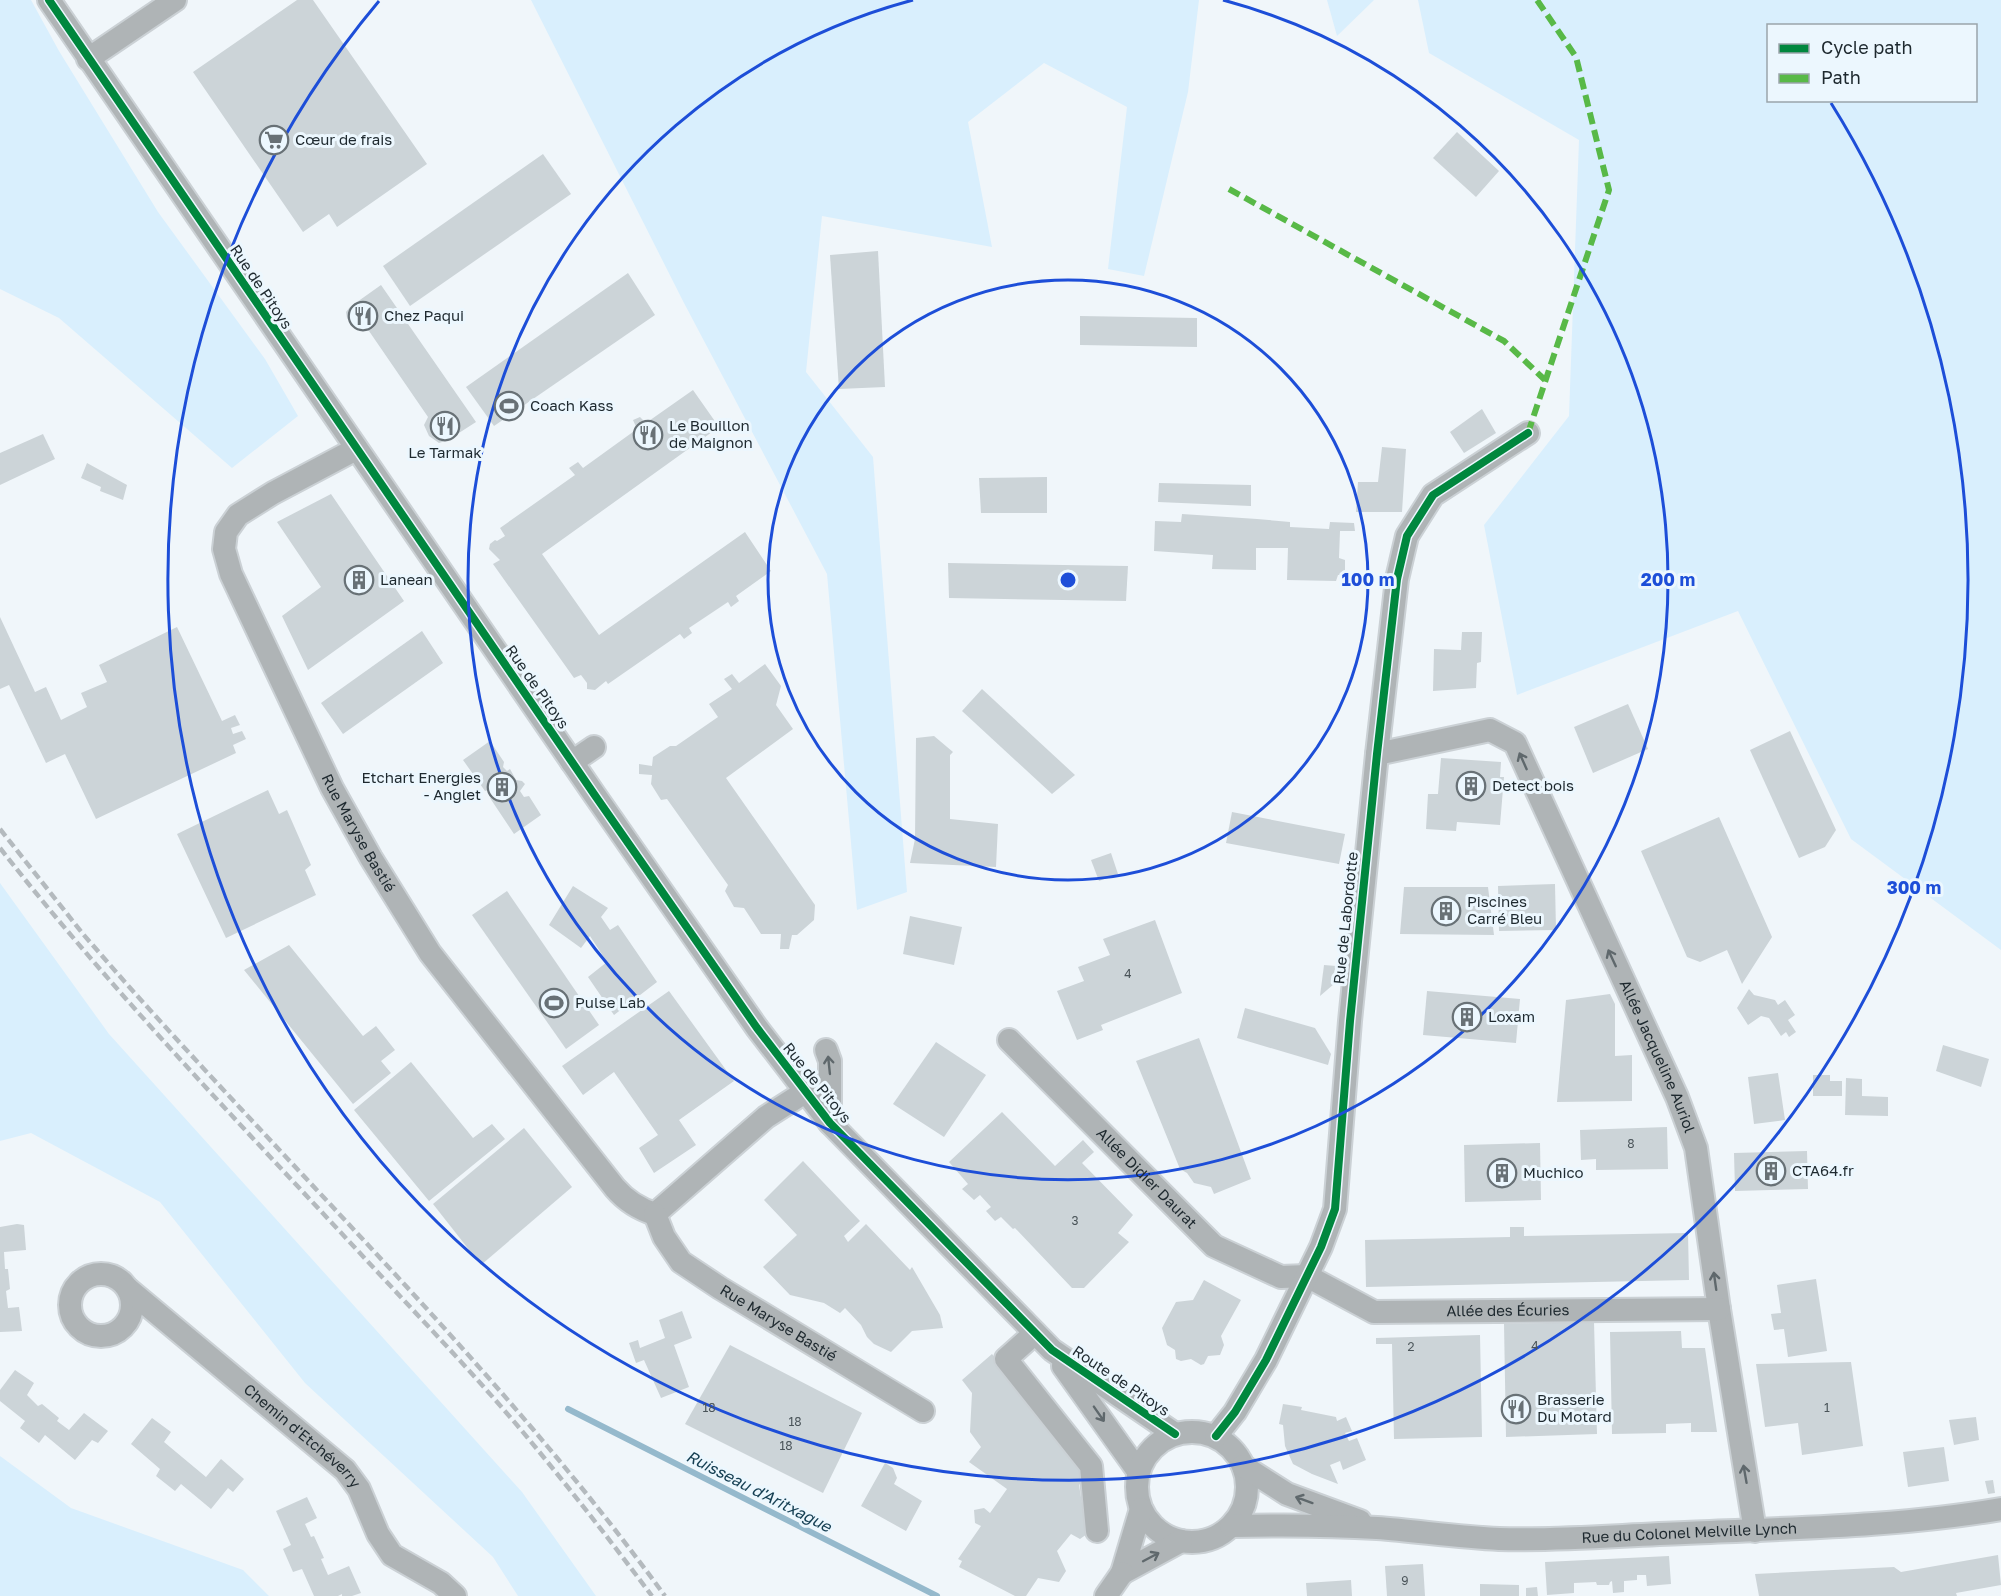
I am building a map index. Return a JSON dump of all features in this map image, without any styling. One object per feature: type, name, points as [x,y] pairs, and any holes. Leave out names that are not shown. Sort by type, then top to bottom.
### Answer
[{"type":"street","name":"Rue de Pitoys","points":[[49,0],[356,449],[757,1028],[830,1123],[1052,1350]]},
{"type":"street","points":[[88,59],[176,0]]},
{"type":"street","name":"Rue de Labordotte","points":[[1216,1436],[1250,1388],[1321,1247],[1335,1209],[1351,1010],[1377,754],[1397,579],[1407,536],[1433,495],[1528,433]]},
{"type":"street","name":"Rue Maryse Bastié","points":[[356,449],[273,492],[238,514],[226,532],[224,549],[231,574],[332,788],[372,858],[430,953],[622,1196],[639,1209],[655,1214],[664,1238],[681,1262],[923,1412]]},
{"type":"street","name":"Allée Jacqueline Auriol","points":[[1377,754],[1490,730],[1515,743],[1677,1097],[1696,1148],[1755,1531]]},
{"type":"street","points":[[572,762],[594,747]]},
{"type":"street","name":"Allée Didier Daurat","points":[[1009,1040],[1214,1246],[1281,1277],[1307,1276]]},
{"type":"street","points":[[826,1050],[830,1061],[830,1123]]},
{"type":"street","points":[[655,1214],[766,1117],[806,1092]]},
{"type":"street","name":"Allée des Écuries","points":[[1307,1276],[1374,1312],[1719,1309]]},
{"type":"street","name":"Chemin d'Etchéverry","points":[[128,1289],[345,1470],[359,1489],[378,1534],[392,1555],[441,1583],[455,1596]]},
{"type":"street","points":[[1035,1333],[1006,1359],[1091,1466],[1097,1531]]},
{"type":"street","name":"Route de Pitoys","points":[[1052,1350],[1175,1434]]},
{"type":"street","name":"Route de Pitoys","points":[[1052,1350],[1138,1472]]},
{"type":"street","points":[[1195,1431],[1216,1436],[1232,1448],[1243,1466],[1247,1482],[1246,1498],[1241,1513],[1232,1526],[1208,1540],[1181,1541],[1164,1535],[1150,1524],[1141,1509],[1136,1490],[1138,1472],[1146,1455],[1158,1442],[1175,1434],[1195,1431]]},
{"type":"street","name":"Rue du Colonel Melville Lynch","points":[[1243,1466],[1287,1494],[1378,1528]]},
{"type":"street","points":[[1106,1596],[1122,1573],[1141,1509]]},
{"type":"street","name":"Rue du Colonel Melville Lynch","points":[[1232,1526],[1378,1528],[1500,1539],[1755,1531],[1868,1524],[1966,1515],[2001,1509]]},
{"type":"street","points":[[1122,1573],[1181,1541]]},
{"type":"shaded area","points":[[0,0],[31,0],[59,51],[158,212],[265,359],[298,416],[232,468],[59,318],[0,289]]},
{"type":"shaded area","points":[[531,0],[1199,0],[1188,92],[1144,276],[1108,269],[1127,107],[1044,63],[968,122],[992,247],[822,216],[806,372],[873,457],[907,892],[857,910],[827,574],[684,303]]},
{"type":"shaded area","points":[[1327,0],[1374,0],[1337,36]]},
{"type":"shaded area","points":[[1418,0],[2001,0],[2001,950],[1851,839],[1738,611],[1517,695],[1484,525],[1569,416],[1579,140],[1429,53]]},
{"type":"shaded area","points":[[0,883],[109,1034],[522,1492],[596,1596],[518,1596],[493,1557],[305,1383],[160,1202],[31,1133],[0,1141]]},
{"type":"shaded area","points":[[0,1456],[71,1508],[243,1570],[269,1596],[0,1596]]},
{"type":"building","points":[[297,0],[313,0],[427,164],[337,227],[329,214],[303,232],[193,72]]},
{"type":"building","points":[[1457,132],[1499,171],[1476,197],[1433,158]]},
{"type":"building","points":[[543,154],[571,194],[410,306],[383,266]]},
{"type":"building","points":[[878,251],[885,387],[839,389],[830,255]]},
{"type":"building","points":[[628,273],[655,315],[494,426],[466,387]]},
{"type":"building","points":[[381,285],[476,422],[448,440],[439,443],[429,436],[424,425],[428,417],[369,331],[356,329],[347,318],[346,312],[350,307]]},
{"type":"building","points":[[1080,316],[1197,318],[1197,347],[1080,345]]},
{"type":"building","points":[[693,390],[719,427],[542,554],[599,635],[745,532],[771,571],[736,596],[739,601],[731,607],[728,602],[689,628],[692,633],[684,639],[680,634],[608,684],[606,681],[595,690],[587,689],[587,683],[581,675],[574,678],[493,564],[500,560],[489,549],[490,544],[505,536],[500,528],[575,475],[569,468],[578,462],[583,468],[637,429],[633,420],[640,417],[646,423]]},
{"type":"building","points":[[1482,409],[1496,433],[1464,453],[1450,432]]},
{"type":"building","points":[[43,434],[55,459],[0,485],[0,453]]},
{"type":"building","points":[[1382,447],[1406,449],[1402,512],[1356,512],[1358,482],[1378,482]]},
{"type":"building","points":[[87,463],[127,485],[123,500],[100,491],[101,487],[81,478]]},
{"type":"building","points":[[1047,477],[1047,513],[981,513],[979,478]]},
{"type":"building","points":[[1159,483],[1251,485],[1251,506],[1158,502]]},
{"type":"building","name":"Lanean","points":[[331,494],[404,601],[308,670],[282,616],[321,587],[277,522]]},
{"type":"building","points":[[1182,514],[1290,522],[1290,527],[1329,529],[1330,522],[1354,523],[1355,531],[1340,531],[1339,558],[1345,560],[1345,575],[1338,575],[1336,581],[1287,580],[1288,548],[1256,548],[1256,570],[1212,569],[1213,555],[1154,551],[1155,521],[1181,522]]},
{"type":"building","points":[[948,563],[1128,566],[1126,601],[949,598]]},
{"type":"building","points":[[0,617],[35,692],[46,687],[61,720],[87,707],[81,693],[107,682],[99,665],[177,627],[222,721],[235,715],[240,725],[231,728],[233,734],[242,731],[246,739],[233,745],[236,753],[96,819],[65,754],[46,763],[9,685],[0,689]]},
{"type":"building","points":[[422,631],[443,663],[343,734],[321,703]]},
{"type":"building","points":[[1462,632],[1482,632],[1481,662],[1477,663],[1476,688],[1433,691],[1434,649],[1461,650]]},
{"type":"building","points":[[765,664],[781,686],[776,705],[793,729],[726,778],[815,905],[814,920],[797,935],[792,935],[789,949],[780,949],[781,934],[761,934],[744,908],[734,907],[725,891],[728,885],[667,799],[661,800],[651,784],[652,775],[639,774],[639,764],[652,766],[653,757],[670,746],[676,746],[718,717],[709,704],[732,689],[724,679],[732,674],[739,683]]},
{"type":"building","points":[[982,689],[1075,775],[1052,794],[962,711]]},
{"type":"building","points":[[1628,704],[1648,749],[1593,773],[1574,727]]},
{"type":"building","points":[[1790,731],[1836,830],[1825,847],[1799,858],[1750,750]]},
{"type":"building","points":[[934,736],[953,752],[950,755],[950,819],[998,824],[996,867],[910,863],[915,839],[916,738]]},
{"type":"building","name":"Etchart Energies - Anglet","points":[[490,741],[504,762],[503,767],[507,771],[510,769],[516,780],[525,784],[520,791],[524,797],[529,796],[541,815],[514,834],[490,798],[492,796],[488,790],[485,791],[463,760]]},
{"type":"building","name":"Detect bois","points":[[1441,758],[1501,762],[1500,777],[1504,777],[1500,825],[1457,822],[1456,831],[1426,829],[1428,794],[1438,794]]},
{"type":"building","points":[[268,790],[279,814],[287,810],[311,865],[305,870],[316,895],[226,938],[177,834]]},
{"type":"building","points":[[1232,812],[1345,834],[1339,864],[1226,843]]},
{"type":"building","points":[[1719,817],[1772,937],[1742,984],[1727,950],[1700,962],[1687,957],[1641,851]]},
{"type":"building","points":[[1111,853],[1118,874],[1099,881],[1091,860]]},
{"type":"building","points":[[1555,884],[1556,930],[1499,931],[1498,886]]},
{"type":"building","points":[[573,886],[608,908],[601,917],[610,930],[618,925],[657,982],[614,1015],[588,977],[607,962],[590,936],[581,948],[549,925]]},
{"type":"building","name":"Piscines Carré Bleu","points":[[1404,887],[1488,887],[1494,935],[1400,934]]},
{"type":"building","points":[[507,891],[599,1025],[566,1049],[472,915]]},
{"type":"building","points":[[910,916],[962,927],[954,965],[903,954]]},
{"type":"building","points":[[1155,920],[1182,993],[1101,1025],[1103,1030],[1077,1040],[1057,991],[1084,981],[1078,967],[1110,955],[1103,939]]},
{"type":"building","points":[[289,945],[363,1036],[376,1026],[395,1050],[381,1061],[391,1073],[353,1104],[244,970]]},
{"type":"building","points":[[1324,965],[1336,966],[1334,984],[1320,996]]},
{"type":"building","points":[[1749,989],[1754,995],[1775,1000],[1778,1005],[1785,1000],[1795,1015],[1788,1020],[1796,1032],[1789,1037],[1786,1032],[1781,1036],[1769,1018],[1761,1016],[1748,1025],[1737,1008]]},
{"type":"building","points":[[669,991],[734,1081],[679,1120],[696,1145],[654,1173],[639,1148],[658,1135],[614,1072],[583,1095],[562,1066]]},
{"type":"building","name":"Loxam","points":[[1427,991],[1520,999],[1516,1043],[1423,1035]]},
{"type":"building","points":[[1610,994],[1615,1004],[1615,1056],[1632,1055],[1632,1101],[1557,1102],[1566,1000]]},
{"type":"building","points":[[1245,1008],[1315,1028],[1331,1054],[1328,1065],[1237,1038]]},
{"type":"building","points":[[1199,1038],[1251,1179],[1214,1194],[1211,1187],[1194,1183],[1187,1173],[1180,1169],[1136,1061]]},
{"type":"building","points":[[936,1042],[986,1075],[944,1137],[893,1104]]},
{"type":"building","points":[[1943,1045],[1989,1059],[1981,1087],[1936,1071]]},
{"type":"building","points":[[411,1062],[473,1138],[492,1124],[505,1139],[429,1201],[354,1110]]},
{"type":"building","points":[[1778,1073],[1785,1120],[1754,1124],[1748,1077]]},
{"type":"building","points":[[1813,1075],[1830,1075],[1830,1081],[1842,1081],[1842,1096],[1813,1096]]},
{"type":"building","points":[[1846,1078],[1862,1079],[1862,1096],[1888,1097],[1888,1116],[1845,1115]]},
{"type":"building","points":[[1002,1112],[1055,1166],[1083,1140],[1094,1152],[1082,1163],[1133,1215],[1118,1233],[1129,1242],[1084,1288],[1072,1288],[1015,1228],[1013,1229],[1001,1217],[995,1221],[986,1211],[991,1207],[980,1195],[974,1200],[962,1189],[968,1184],[949,1162]]},
{"type":"building","points":[[1667,1127],[1668,1169],[1596,1170],[1596,1159],[1581,1160],[1580,1130]]},
{"type":"building","points":[[524,1128],[572,1187],[481,1265],[433,1204]]},
{"type":"building","name":"Muchico","points":[[1540,1143],[1541,1200],[1465,1202],[1464,1145]]},
{"type":"building","name":"CTA64.fr","points":[[1807,1151],[1808,1189],[1735,1191],[1734,1153]]},
{"type":"building","points":[[803,1161],[860,1221],[844,1236],[848,1242],[866,1224],[910,1270],[912,1267],[940,1315],[943,1328],[912,1331],[891,1352],[874,1344],[845,1308],[840,1313],[824,1303],[790,1295],[763,1267],[797,1235],[764,1200]]},
{"type":"building","points":[[24,1225],[26,1250],[4,1252],[10,1289],[6,1291],[8,1308],[19,1307],[22,1331],[0,1332],[0,1227]]},
{"type":"building","points":[[1510,1227],[1524,1227],[1524,1236],[1688,1233],[1689,1280],[1366,1287],[1365,1240],[1510,1237]]},
{"type":"building","points":[[1816,1279],[1827,1351],[1788,1357],[1784,1329],[1774,1330],[1771,1314],[1781,1313],[1777,1285]]},
{"type":"building","points":[[1204,1280],[1241,1300],[1221,1336],[1224,1345],[1220,1355],[1208,1356],[1201,1365],[1191,1359],[1181,1361],[1176,1359],[1175,1350],[1167,1345],[1162,1328],[1176,1302],[1193,1300]]},
{"type":"building","points":[[682,1311],[692,1338],[674,1345],[689,1387],[661,1398],[644,1360],[636,1363],[629,1343],[638,1340],[640,1348],[665,1338],[659,1320]]},
{"type":"building","points":[[1594,1322],[1597,1434],[1506,1437],[1504,1324]]},
{"type":"building","points":[[1681,1331],[1682,1348],[1705,1348],[1717,1432],[1691,1432],[1691,1423],[1666,1424],[1666,1433],[1612,1434],[1610,1332]]},
{"type":"building","points":[[1480,1335],[1482,1437],[1394,1439],[1392,1344],[1376,1344],[1376,1338]]},
{"type":"building","points":[[730,1345],[862,1413],[823,1493],[685,1424]]},
{"type":"building","points":[[992,1354],[1081,1468],[1082,1481],[1079,1485],[1087,1534],[1080,1539],[1071,1534],[1057,1551],[1066,1571],[1059,1582],[1038,1578],[1026,1596],[1015,1596],[959,1567],[962,1561],[958,1559],[981,1526],[975,1523],[974,1510],[984,1508],[990,1513],[1007,1489],[969,1462],[981,1447],[970,1432],[972,1393],[962,1380]]},
{"type":"building","points":[[1851,1362],[1863,1446],[1802,1455],[1798,1423],[1765,1427],[1756,1364]]},
{"type":"building","points":[[15,1370],[34,1383],[27,1395],[38,1406],[42,1404],[59,1418],[57,1421],[69,1430],[84,1413],[108,1431],[98,1443],[92,1440],[75,1460],[45,1435],[39,1443],[20,1428],[25,1421],[0,1401],[0,1390]]},
{"type":"building","points":[[1283,1404],[1336,1417],[1337,1421],[1346,1417],[1352,1431],[1345,1433],[1349,1441],[1357,1438],[1366,1460],[1343,1470],[1340,1461],[1330,1465],[1338,1484],[1293,1464],[1285,1446],[1283,1425],[1279,1424]]},
{"type":"building","points":[[1976,1417],[1979,1440],[1954,1445],[1949,1420]]},
{"type":"building","points":[[152,1418],[171,1432],[164,1442],[206,1477],[221,1459],[244,1479],[233,1492],[228,1488],[211,1509],[181,1484],[175,1491],[156,1476],[160,1469],[131,1444]]},
{"type":"building","points":[[1944,1447],[1949,1481],[1908,1487],[1903,1452]]},
{"type":"building","points":[[885,1463],[893,1468],[897,1478],[894,1484],[922,1501],[906,1531],[861,1506]]},
{"type":"building","points":[[1993,1480],[1995,1493],[1988,1494],[1985,1481]]},
{"type":"building","points":[[307,1497],[317,1518],[305,1524],[311,1537],[314,1536],[324,1558],[321,1559],[328,1575],[349,1566],[361,1593],[352,1596],[342,1596],[342,1594],[314,1596],[302,1569],[293,1572],[283,1549],[291,1545],[276,1511]]},
{"type":"building","points":[[1998,1555],[2001,1585],[1956,1593],[1957,1596],[1759,1596],[1755,1574],[1894,1567],[1901,1572]]},
{"type":"building","points":[[1669,1556],[1671,1584],[1647,1586],[1646,1575],[1637,1575],[1637,1580],[1624,1581],[1624,1592],[1613,1593],[1612,1581],[1609,1585],[1597,1585],[1596,1582],[1574,1583],[1574,1593],[1547,1595],[1545,1562]]},
{"type":"building","points":[[1423,1564],[1425,1596],[1387,1596],[1385,1566]]},
{"type":"building","points":[[1351,1580],[1352,1596],[1307,1596],[1306,1583]]},
{"type":"building","points":[[1480,1584],[1519,1585],[1519,1596],[1480,1596]]},
{"type":"building","points":[[1537,1587],[1538,1596],[1526,1596],[1526,1588]]},
{"type":"waterway","name":"Ruisseau d'Aritxague","points":[[568,1409],[937,1596]]},
{"type":"railway","points":[[0,829],[83,934],[124,981],[402,1282],[538,1435],[603,1514],[665,1596]]},
{"type":"railway","points":[[0,848],[135,1009],[504,1410],[572,1492],[652,1596]]},
{"type":"marked path","points":[[1528,433],[1609,190],[1576,57],[1537,0]]},
{"type":"marked path","points":[[1229,189],[1504,341],[1545,380]]},
{"type":"cycle path","points":[[49,0],[594,794],[757,1028],[830,1123],[1052,1350],[1175,1434]]},
{"type":"cycle path","points":[[1216,1436],[1235,1412],[1266,1360],[1321,1247],[1335,1209],[1350,1021],[1377,754],[1397,579],[1407,536],[1433,495],[1528,433]]},
{"type":"place","name":"Cœur de frais","points":[[274,140]]},
{"type":"place","name":"Chez Paqui","points":[[363,316]]},
{"type":"place","name":"Coach Kass","points":[[509,406]]},
{"type":"place","name":"Le Tarmak","points":[[445,426]]},
{"type":"place","name":"Le Bouillon de Maignon","points":[[648,435]]},
{"type":"place","name":"Lanean","points":[[359,580]]},
{"type":"place","name":"Detect bois","points":[[1471,786]]},
{"type":"place","name":"Etchart Energies - Anglet","points":[[502,787]]},
{"type":"place","name":"Piscines Carré Bleu","points":[[1446,911]]},
{"type":"place","name":"Pulse Lab","points":[[554,1003]]},
{"type":"place","name":"Loxam","points":[[1467,1017]]},
{"type":"place","name":"CTA64.fr","points":[[1771,1171]]},
{"type":"place","name":"Muchico","points":[[1502,1173]]},
{"type":"place","name":"Brasserie Du Motard","points":[[1516,1409]]}]
